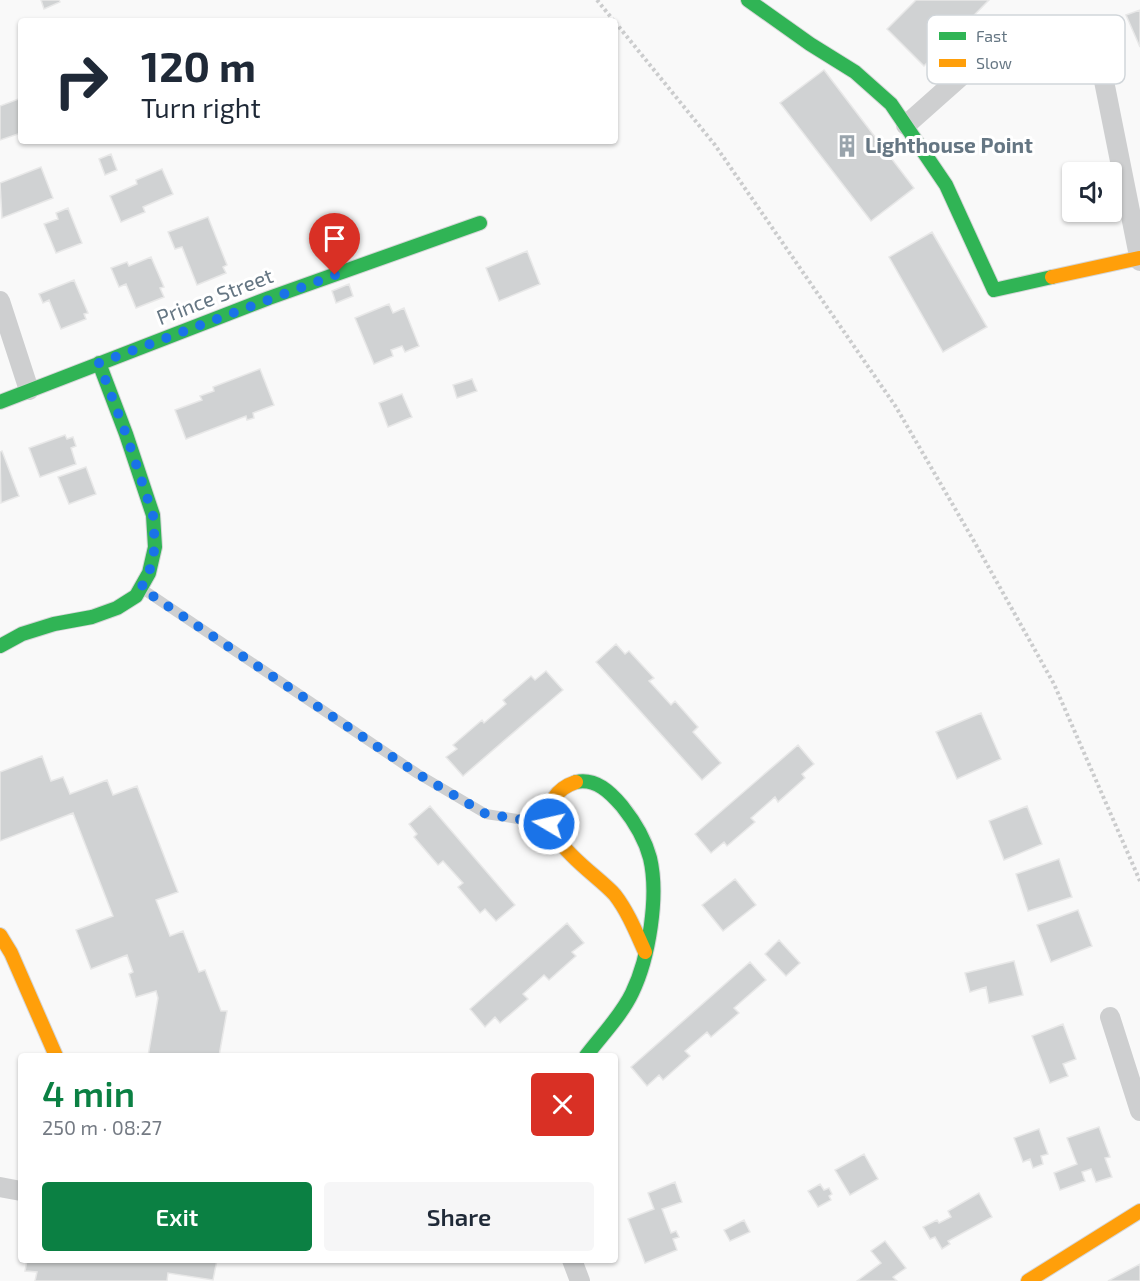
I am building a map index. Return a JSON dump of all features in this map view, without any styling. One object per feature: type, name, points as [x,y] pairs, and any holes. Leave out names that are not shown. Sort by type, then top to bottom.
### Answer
[{"type":"street","points":[[748,0],[810,44],[855,72],[891,104],[946,185],[994,290],[1140,260],[1105,84]]},
{"type":"street","points":[[906,125],[952,84]]},
{"type":"street","name":"Prince Street","points":[[0,402],[269,298],[480,223]]},
{"type":"street","points":[[0,301],[29,390]]},
{"type":"street","points":[[0,646],[22,634],[54,624],[92,617],[117,608],[136,596],[149,573],[155,547],[153,515],[99,363]]},
{"type":"street","points":[[588,1053],[632,993],[645,952],[649,939],[652,898],[650,860],[633,822],[622,806],[599,784],[577,780],[560,790],[553,800],[549,811],[549,824],[578,861],[616,899],[630,918],[645,952]]},
{"type":"street","points":[[0,935],[11,953],[55,1053]]},
{"type":"street","points":[[1110,1017],[1140,1111]]},
{"type":"street","points":[[0,1187],[18,1190]]},
{"type":"street","points":[[1028,1281],[1140,1211]]},
{"type":"street","points":[[573,1263],[580,1281]]},
{"type":"lane","points":[[141,588],[454,796],[486,814],[549,824]]},
{"type":"path","points":[[597,0],[612,18]]},
{"type":"path","points":[[618,26],[715,145],[896,407],[1054,684],[1140,881]]},
{"type":"building","points":[[41,0],[59,0],[60,2],[44,9]]},
{"type":"building","points":[[916,0],[989,0],[974,15],[927,15],[927,63],[924,66],[887,29]]},
{"type":"building","points":[[1140,10],[1140,47],[1126,15]]},
{"type":"building","name":"Lighthouse Point","points":[[824,70],[914,188],[871,221],[780,103]]},
{"type":"building","points":[[18,99],[18,134],[0,140],[0,106]]},
{"type":"building","points":[[111,154],[117,170],[105,175],[99,159]]},
{"type":"building","points":[[41,167],[53,198],[2,218],[0,183]]},
{"type":"building","points":[[162,169],[173,194],[143,207],[145,212],[121,222],[110,196],[137,184],[136,180]]},
{"type":"building","points":[[68,208],[82,243],[56,253],[44,224],[58,219],[56,213]]},
{"type":"building","points":[[208,217],[227,265],[223,267],[226,273],[197,285],[182,247],[175,249],[168,232]]},
{"type":"building","points":[[932,232],[987,327],[943,352],[889,257]]},
{"type":"building","points":[[527,251],[540,284],[499,301],[486,268]]},
{"type":"building","points":[[151,257],[164,287],[160,288],[164,297],[136,308],[126,284],[119,287],[111,268],[127,262],[129,266]]},
{"type":"building","points":[[74,280],[88,313],[84,314],[86,319],[61,329],[49,300],[43,303],[39,294]]},
{"type":"building","points":[[349,284],[353,296],[336,303],[332,291]]},
{"type":"building","points":[[389,304],[393,313],[404,308],[419,346],[405,352],[402,346],[391,350],[393,356],[374,364],[355,318]]},
{"type":"building","points":[[260,369],[274,405],[253,413],[254,418],[247,420],[246,416],[186,439],[175,410],[202,400],[200,396],[214,391],[213,387]]},
{"type":"building","points":[[472,379],[477,391],[457,398],[453,385]]},
{"type":"building","points":[[402,394],[412,417],[388,427],[379,403]]},
{"type":"building","points":[[65,435],[67,439],[73,437],[76,446],[71,448],[76,464],[40,477],[29,448]]},
{"type":"building","points":[[2,451],[19,496],[1,503],[0,452]]},
{"type":"building","points":[[86,467],[96,494],[69,504],[58,477]]},
{"type":"building","points":[[616,644],[625,654],[629,651],[654,678],[649,681],[671,705],[675,701],[698,727],[693,732],[721,763],[702,780],[596,662]]},
{"type":"building","points":[[546,671],[563,690],[463,776],[446,757],[457,749],[453,745],[482,720],[484,723],[506,704],[503,700],[531,676],[535,680]]},
{"type":"building","points":[[981,713],[1001,759],[957,779],[936,732]]},
{"type":"building","points":[[798,745],[814,764],[802,774],[805,778],[778,802],[775,797],[751,818],[755,822],[727,846],[724,842],[711,853],[695,834]]},
{"type":"building","points":[[42,756],[51,781],[63,777],[70,794],[107,780],[113,795],[137,786],[178,892],[156,900],[170,936],[183,931],[199,972],[205,970],[221,1011],[227,1011],[220,1053],[149,1053],[158,998],[156,991],[136,997],[129,974],[133,972],[127,955],[91,969],[76,930],[113,916],[73,813],[0,841],[0,772]]},
{"type":"building","points":[[430,806],[515,905],[496,921],[485,909],[480,913],[458,887],[463,883],[443,861],[438,865],[414,837],[417,834],[409,824]]},
{"type":"building","points":[[1027,806],[1042,844],[1004,860],[989,821]]},
{"type":"building","points":[[1059,859],[1072,897],[1028,911],[1016,874]]},
{"type":"building","points":[[735,879],[756,905],[723,931],[702,905]]},
{"type":"building","points":[[1078,910],[1092,946],[1051,962],[1037,925]]},
{"type":"building","points":[[567,923],[584,943],[572,952],[576,956],[549,980],[544,975],[523,994],[528,999],[500,1023],[495,1017],[485,1027],[470,1009]]},
{"type":"building","points":[[779,940],[800,963],[786,976],[765,954]]},
{"type":"building","points":[[1014,961],[1023,995],[989,1003],[986,987],[970,992],[965,973]]},
{"type":"building","points":[[750,962],[766,980],[734,1008],[739,1013],[711,1037],[707,1032],[685,1051],[690,1056],[663,1080],[659,1075],[647,1086],[631,1067]]},
{"type":"building","points":[[1063,1024],[1076,1059],[1063,1064],[1068,1076],[1050,1083],[1032,1036]]},
{"type":"building","points":[[1099,1127],[1110,1157],[1105,1158],[1112,1177],[1096,1182],[1091,1169],[1082,1172],[1085,1181],[1060,1190],[1054,1173],[1077,1164],[1067,1138]]},
{"type":"building","points":[[1039,1129],[1048,1154],[1041,1156],[1043,1164],[1033,1168],[1030,1159],[1023,1162],[1014,1138]]},
{"type":"building","points":[[864,1154],[878,1179],[850,1195],[835,1170]]},
{"type":"building","points":[[675,1182],[682,1202],[662,1209],[671,1233],[676,1231],[679,1237],[673,1239],[677,1250],[645,1263],[628,1219],[654,1209],[648,1193]]},
{"type":"building","points":[[820,1184],[824,1190],[829,1188],[832,1194],[829,1196],[831,1200],[818,1207],[808,1191]]},
{"type":"building","points":[[979,1193],[992,1217],[948,1241],[950,1244],[942,1249],[935,1237],[930,1239],[923,1227],[937,1220],[939,1223],[951,1217],[948,1211]]},
{"type":"building","points":[[744,1220],[750,1232],[730,1241],[724,1230]]},
{"type":"building","points":[[885,1241],[906,1268],[893,1277],[897,1281],[857,1281],[881,1263],[871,1251]]},
{"type":"building","points":[[26,1263],[216,1263],[213,1280],[168,1273],[167,1281],[35,1281],[37,1272],[25,1271]]},
{"type":"building","points":[[1140,1264],[1140,1281],[1108,1281]]},
{"type":"traffic: fast","points":[[748,0],[810,44],[855,72],[891,104],[946,185],[994,290],[1052,277]]},
{"type":"traffic: fast","points":[[0,402],[269,298],[480,223]]},
{"type":"traffic: fast","points":[[0,646],[22,634],[54,624],[92,617],[117,608],[136,596],[149,573],[155,547],[153,515],[99,363]]},
{"type":"traffic: fast","points":[[576,782],[596,784],[613,796],[639,831],[648,851],[653,873],[651,927],[638,979],[622,1010],[588,1053]]},
{"type":"traffic: slow","points":[[1052,277],[1139,258]]},
{"type":"traffic: slow","points":[[576,782],[564,788],[554,798],[549,812],[551,826],[557,839],[568,852],[615,895],[628,915],[645,952]]},
{"type":"traffic: slow","points":[[0,935],[11,953],[55,1053]]},
{"type":"traffic: slow","points":[[1028,1281],[1140,1211]]},
{"type":"place","name":"Lighthouse Point","points":[[847,146]]},
{"type":"route","points":[[335,275],[99,363],[153,515],[155,547],[149,573],[141,588],[454,796],[486,814],[549,824]]}]
